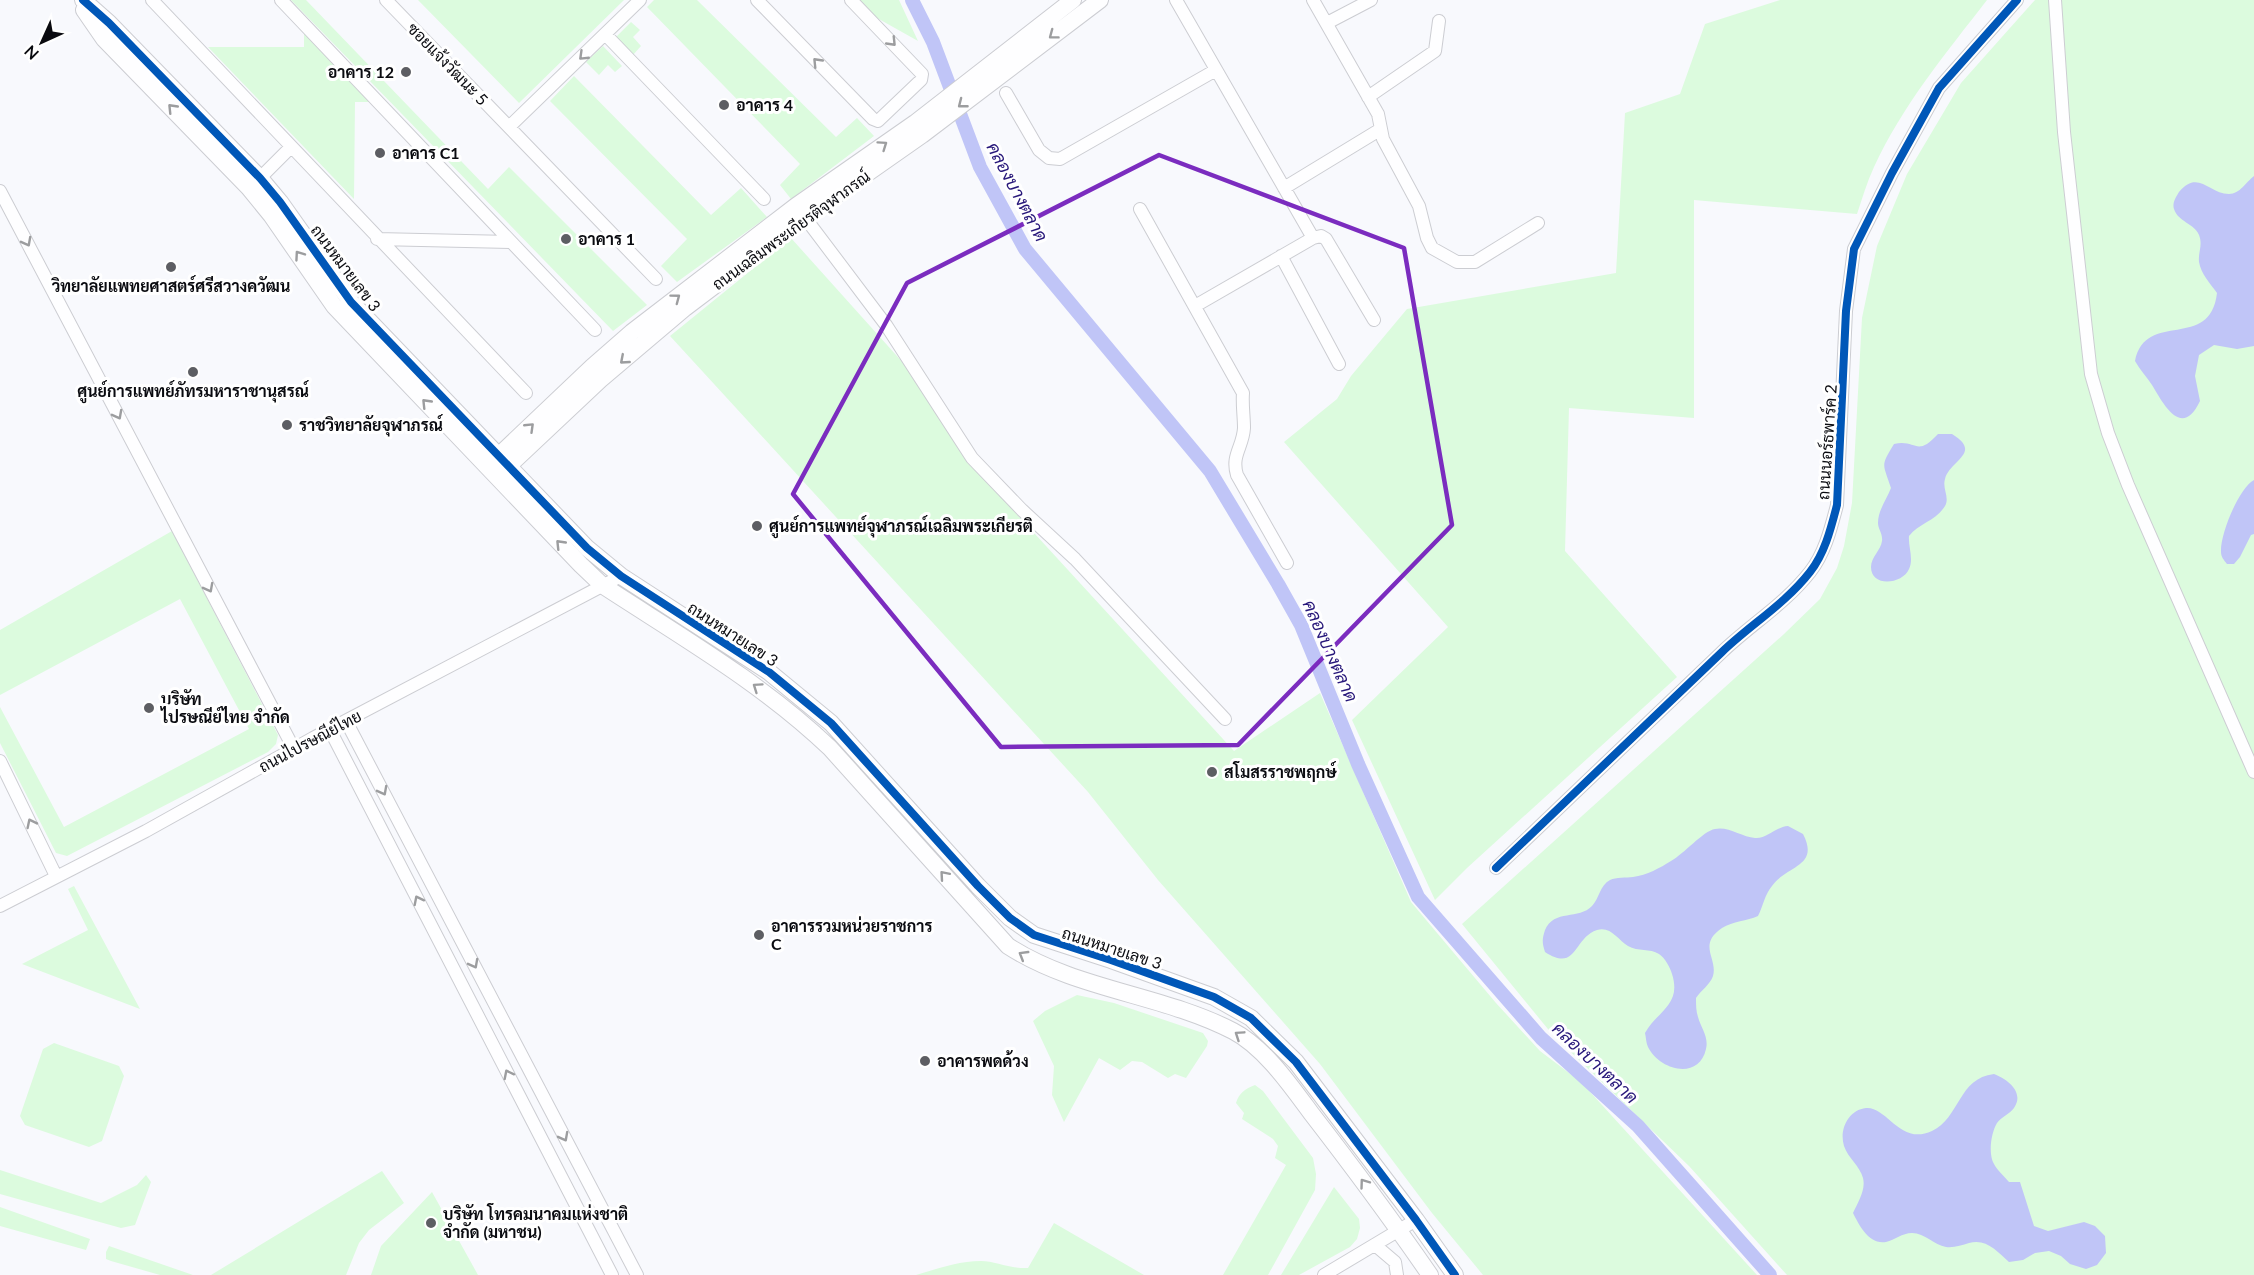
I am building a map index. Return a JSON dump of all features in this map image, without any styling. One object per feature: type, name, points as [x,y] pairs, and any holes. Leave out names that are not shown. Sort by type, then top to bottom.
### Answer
[{"type":"street","name":"ถนนหมายเลข 3","points":[[76,0],[105,39],[249,188],[271,214],[334,306],[497,467],[621,576],[769,672],[831,723],[978,886],[1010,918],[1034,935],[1214,997],[1247,1015],[1296,1062],[1450,1268]]},
{"type":"street","name":"ถนนหมายเลข 3","points":[[83,0],[109,23],[260,178],[280,202],[351,302],[581,565],[602,585],[755,685],[830,747],[1008,946],[1029,959],[1072,977],[1201,1016],[1236,1032],[1254,1046],[1293,1088],[1428,1274]]},
{"type":"street","points":[[280,0],[595,330]]},
{"type":"street","name":"ซอยแจ้งวัฒนะ 5","points":[[386,0],[656,279]]},
{"type":"street","points":[[510,127],[640,0]]},
{"type":"street","points":[[757,0],[873,119],[878,121],[921,80],[922,74],[851,0]]},
{"type":"street","name":"ถนนเฉลิมพระเกียรติจุฬาภรณ์","points":[[497,467],[592,367],[633,332],[918,129],[998,67],[1073,0]]},
{"type":"street","name":"ถนนเฉลิมพระเกียรติจุฬาภรณ์","points":[[998,67],[1100,0]]},
{"type":"street","points":[[1176,0],[1313,238]]},
{"type":"street","points":[[1313,0],[1378,114],[1391,156],[1419,206],[1427,238],[1432,248],[1457,262],[1475,262],[1538,223]]},
{"type":"street","points":[[1327,22],[1371,0]]},
{"type":"street","name":"ถนนนอร์ธพาร์ค 2","points":[[1496,867],[1727,648],[1791,593],[1810,572],[1820,556],[1829,535],[1837,505],[1846,311],[1854,249],[1892,173],[1939,88],[2017,0]]},
{"type":"street","points":[[2055,0],[2064,132],[2091,374],[2108,433],[2128,485],[2254,772]]},
{"type":"street","points":[[156,3],[377,239],[526,393]]},
{"type":"street","points":[[1368,97],[1435,51],[1439,21]]},
{"type":"street","points":[[605,34],[764,199]]},
{"type":"street","points":[[1006,93],[1039,150],[1049,158],[1060,159],[1216,70]]},
{"type":"street","points":[[1284,188],[1381,129]]},
{"type":"street","points":[[260,178],[291,147]]},
{"type":"street","points":[[0,191],[294,749]]},
{"type":"street","points":[[1140,209],[1243,393],[1244,427],[1234,465],[1237,475],[1287,562]]},
{"type":"street","points":[[800,212],[886,325],[972,458],[1022,510],[1075,559],[1225,719]]},
{"type":"street","points":[[1195,306],[1313,238],[1322,236],[1326,239],[1374,320]]},
{"type":"street","points":[[377,239],[512,242]]},
{"type":"street","points":[[1281,256],[1339,364]]},
{"type":"street","name":"ถนนไปรษณีย์ไทย","points":[[0,906],[146,831],[346,721],[621,576]]},
{"type":"street","points":[[346,721],[637,1275]]},
{"type":"street","points":[[330,730],[612,1275]]},
{"type":"street","points":[[0,761],[56,876]]},
{"type":"street","points":[[351,771],[357,761],[367,761]]},
{"type":"street","points":[[1326,1273],[1416,1220]]},
{"type":"street","points":[[1375,1245],[1395,1262],[1397,1275]]},
{"type":"street","points":[[1428,1274],[1450,1268]]},
{"type":"highlighted area","points":[[1159,155],[1404,248],[1452,525],[1238,745],[1001,747],[793,494],[907,283]]},
{"type":"green space","points":[[291,0],[306,0],[488,189],[509,167],[647,305],[613,331]]},
{"type":"green space","points":[[418,0],[624,0],[519,103]]},
{"type":"green space","points":[[654,0],[697,0],[836,137],[857,118],[874,136],[791,199],[780,185],[800,164],[647,7]]},
{"type":"green space","points":[[860,0],[899,0],[918,41],[877,18]]},
{"type":"green space","points":[[1780,0],[1987,0],[1911,101],[1874,167],[1857,214],[1694,200],[1694,418],[1569,408],[1565,551],[1677,677],[1467,868],[1435,900],[1352,720],[1448,627],[1284,442],[1337,399],[1351,376],[1407,309],[1616,273],[1625,113],[1680,94],[1705,24]]},
{"type":"green space","points":[[2035,0],[2254,0],[2254,1275],[1787,1275],[1689,1166],[1552,1034],[1462,924],[1820,599],[1837,568],[1844,546],[1852,503],[1862,318],[1877,246],[1907,174],[1961,83]]},
{"type":"green space","points":[[631,22],[640,30],[633,37],[641,46],[633,55],[616,37]]},
{"type":"green space","points":[[304,31],[373,102],[355,102],[354,199],[208,47],[304,47]]},
{"type":"green space","points":[[603,46],[622,66],[615,72],[608,65],[599,75],[586,62]]},
{"type":"green space","points":[[574,76],[711,215],[741,188],[767,217],[677,282],[661,266],[687,239],[550,101]]},
{"type":"green space","name":"สโมสรราชพฤกษ์","points":[[791,238],[905,365],[968,461],[1234,751],[1320,693],[1411,902],[1496,1003],[1540,1051],[1581,1082],[1757,1275],[1483,1275],[1432,1213],[1320,1064],[1158,880],[1088,792],[670,336]]},
{"type":"green space","points":[[172,531],[278,735],[276,744],[268,752],[67,856],[56,853],[0,743],[0,707],[64,827],[249,729],[180,599],[0,695],[0,630]]},
{"type":"green space","points":[[74,886],[140,1009],[22,964],[88,930],[68,889]]},
{"type":"green space","points":[[1077,995],[1114,1003],[1203,1033],[1208,1041],[1207,1046],[1186,1078],[1175,1074],[1168,1078],[1142,1062],[1132,1061],[1120,1070],[1099,1058],[1064,1122],[1052,1095],[1054,1066],[1033,1021],[1045,1011]]},
{"type":"green space","points":[[54,1043],[119,1066],[124,1076],[102,1141],[89,1147],[25,1125],[20,1116],[43,1049]]},
{"type":"green space","points":[[1255,1085],[1263,1091],[1313,1158],[1316,1174],[1315,1190],[1268,1275],[1223,1275],[1286,1165],[1275,1158],[1278,1146],[1273,1139],[1242,1119],[1244,1113],[1236,1103],[1237,1100],[1243,1092]]},
{"type":"green space","points":[[0,1170],[101,1203],[137,1185],[146,1175],[151,1182],[135,1225],[121,1228],[0,1194]]},
{"type":"green space","points":[[382,1171],[404,1203],[369,1230],[359,1243],[346,1275],[211,1275]]},
{"type":"green space","points":[[1334,1187],[1359,1219],[1360,1228],[1357,1239],[1350,1247],[1299,1275],[1281,1275]]},
{"type":"green space","points":[[432,1192],[478,1275],[371,1275],[381,1246]]},
{"type":"green space","points":[[0,1207],[90,1239],[86,1250],[0,1226]]},
{"type":"green space","points":[[1054,1223],[1144,1275],[916,1275],[972,1261],[1028,1268]]},
{"type":"green space","points":[[109,1246],[193,1275],[160,1275],[111,1261],[106,1259]]},
{"type":"water","points":[[2254,176],[2254,346],[2237,349],[2214,345],[2199,355],[2195,376],[2200,401],[2193,412],[2187,417],[2180,418],[2168,409],[2135,361],[2141,346],[2151,337],[2191,327],[2203,321],[2212,311],[2217,293],[2200,266],[2199,235],[2176,213],[2174,202],[2179,192],[2192,183],[2204,184],[2229,194],[2240,190]]},
{"type":"water","points":[[1938,434],[1952,434],[1965,446],[1965,452],[1945,479],[1945,506],[1909,536],[1911,561],[1906,574],[1888,582],[1881,581],[1872,574],[1871,567],[1882,541],[1878,523],[1879,514],[1891,488],[1884,465],[1886,457],[1894,444],[1925,445]]},
{"type":"water","points":[[2254,480],[2254,534],[2251,535],[2234,564],[2227,564],[2221,552],[2227,523],[2242,492]]},
{"type":"water","points":[[1788,826],[1803,834],[1807,845],[1805,859],[1772,886],[1758,916],[1722,928],[1711,940],[1709,946],[1714,969],[1713,976],[1696,998],[1697,1015],[1707,1045],[1702,1059],[1696,1065],[1678,1069],[1669,1066],[1653,1055],[1647,1045],[1645,1033],[1667,1007],[1674,993],[1671,971],[1659,954],[1632,948],[1602,929],[1589,934],[1574,952],[1563,959],[1545,952],[1543,939],[1549,924],[1554,919],[1587,910],[1610,880],[1638,876],[1658,869],[1715,829],[1725,829],[1759,838]]},
{"type":"water","points":[[1994,1074],[2013,1087],[2017,1102],[2014,1108],[1999,1121],[1993,1132],[1991,1149],[1994,1164],[2009,1182],[2020,1182],[2034,1226],[2048,1231],[2084,1222],[2095,1226],[2105,1236],[2106,1253],[2097,1265],[2086,1269],[2070,1264],[2061,1256],[2049,1251],[2009,1262],[1981,1242],[1946,1247],[1912,1233],[1880,1242],[1865,1233],[1855,1218],[1853,1213],[1861,1196],[1864,1182],[1844,1146],[1844,1127],[1850,1117],[1866,1108],[1874,1109],[1903,1130],[1921,1134],[1932,1131],[1948,1117],[1973,1083],[1982,1077]]},
{"type":"waterway","name":"คลองบางตลาด","points":[[912,0],[933,42],[980,167],[1025,249],[1210,471],[1278,584],[1301,625],[1358,764],[1418,897],[1541,1038],[1638,1126],[1770,1275]]},
{"type":"cycle path","points":[[83,0],[109,23],[260,178],[280,202],[351,302],[587,548],[621,576],[769,672],[831,723],[978,886],[1010,918],[1034,935],[1214,997],[1251,1018],[1296,1062],[1455,1275]]},
{"type":"cycle path","points":[[1496,868],[1722,652],[1790,594],[1820,557],[1837,505],[1846,311],[1854,249],[1892,173],[1939,88],[2017,0]]},
{"type":"place","name":"อาคาร 12","points":[[406,72]]},
{"type":"place","name":"อาคาร 4","points":[[724,105]]},
{"type":"place","name":"อาคาร C1","points":[[380,153]]},
{"type":"place","name":"อาคาร 1","points":[[566,239]]},
{"type":"place","name":"วิทยาลัยแพทยศาสตร์ศรีสวางควัฒน","points":[[171,267]]},
{"type":"place","name":"ศูนย์การแพทย์ภัทรมหาราชานุสรณ์","points":[[193,372]]},
{"type":"place","name":"ราชวิทยาลัยจุฬาภรณ์","points":[[287,425]]},
{"type":"place","name":"ศูนย์การแพทย์จุฬาภรณ์เฉลิมพระเกียรติ","points":[[757,526]]},
{"type":"place","name":"บริษัท ไปรษณีย์ไทย จำกัด","points":[[149,708]]},
{"type":"place","name":"สโมสรราชพฤกษ์","points":[[1212,772]]},
{"type":"place","name":"อาคารรวมหน่วยราชการ C","points":[[759,935]]},
{"type":"place","name":"อาคารพดด้วง","points":[[925,1061]]},
{"type":"place","name":"บริษัท โทรคมนาคมแห่งชาติ จำกัด (มหาชน)","points":[[431,1223]]}]
